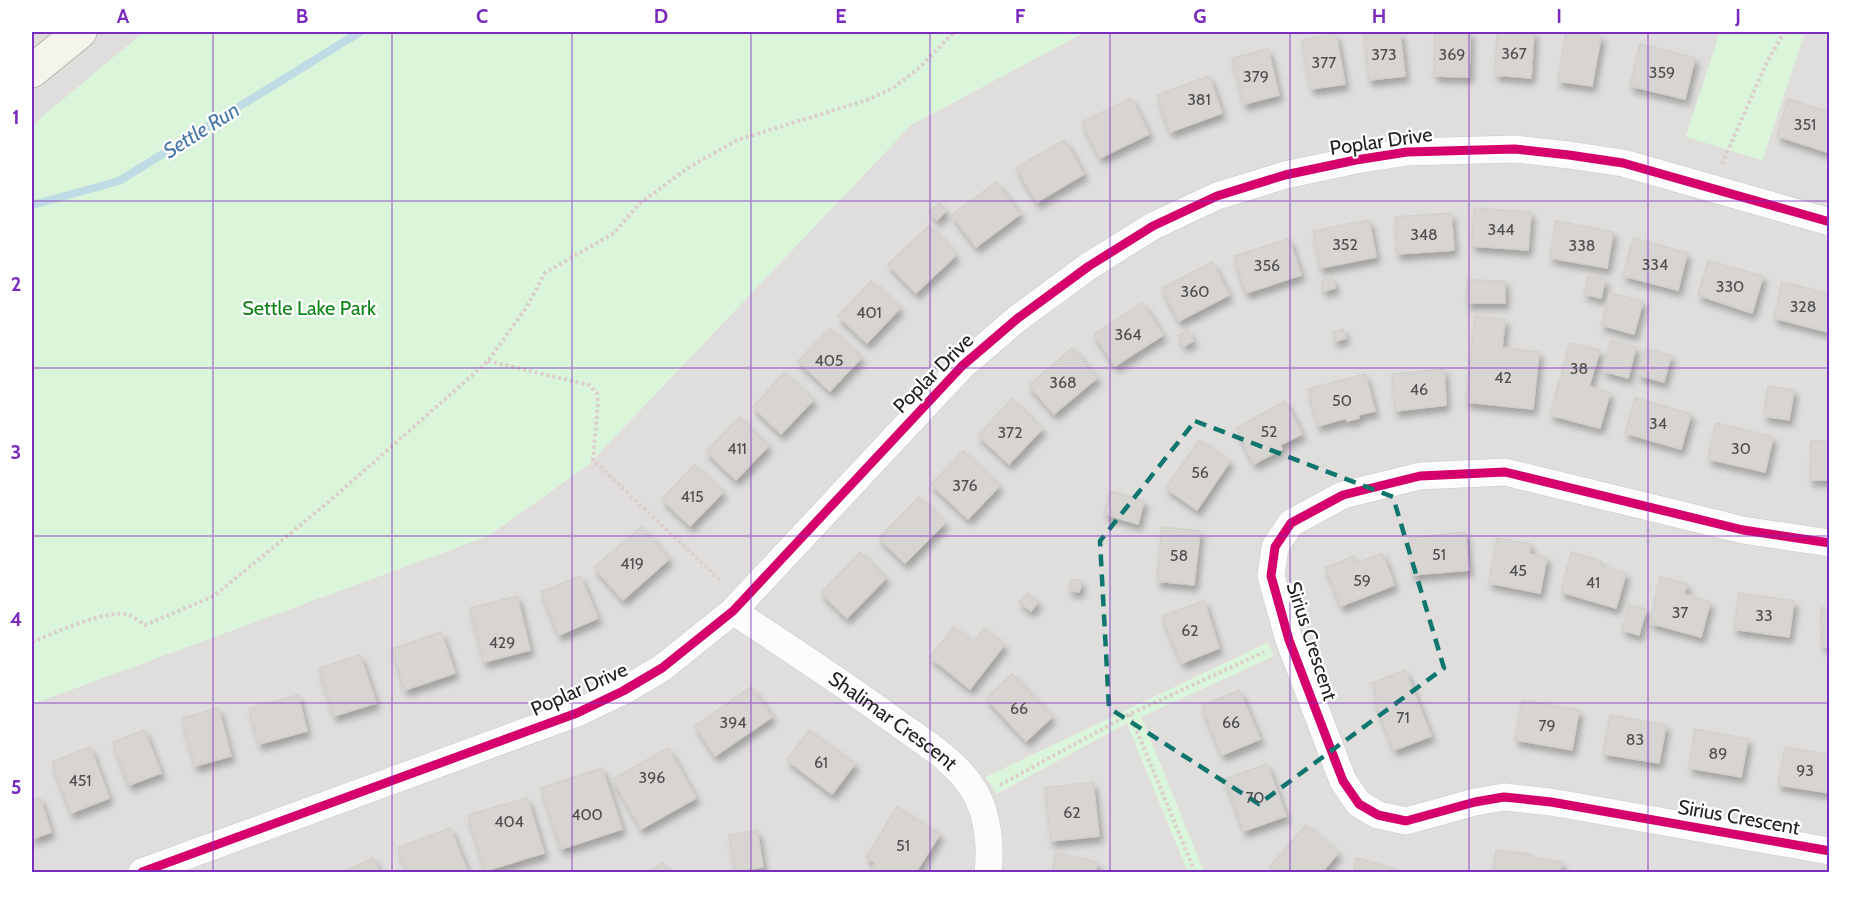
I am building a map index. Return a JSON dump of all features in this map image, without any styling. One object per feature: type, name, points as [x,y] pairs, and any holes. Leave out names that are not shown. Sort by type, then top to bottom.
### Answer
[{"type":"street","points":[[32,71],[80,32]]},
{"type":"street","name":"Poplar Drive","points":[[142,873],[577,713],[623,691],[662,668],[737,606],[962,366],[1018,318],[1089,266],[1152,226],[1217,196],[1285,175],[1356,160],[1407,152],[1515,149],[1623,163],[1830,222]]},
{"type":"street","name":"Sirius Crescent","points":[[1830,543],[1743,530],[1505,471],[1420,476],[1343,495],[1292,523],[1275,546],[1271,576],[1289,640],[1343,781],[1359,804],[1378,815],[1406,822],[1475,802],[1504,797],[1551,802],[1830,851]]},
{"type":"street","name":"Shalimar Crescent","points":[[737,606],[934,749],[958,770],[977,797],[987,831],[990,856],[988,873]]},
{"type":"path","points":[[32,642],[72,626],[114,614],[127,615],[145,625],[214,596],[325,504],[488,361],[526,308],[545,273],[614,233],[639,204],[688,168],[737,140],[867,100],[893,88],[919,68],[954,32]]},
{"type":"path","points":[[1711,188],[1766,64],[1784,32]]},
{"type":"path","points":[[488,361],[589,385],[597,393],[598,402],[593,460],[737,606]]},
{"type":"path","points":[[977,797],[1130,714],[1289,640]]},
{"type":"path","points":[[1130,714],[1195,873]]},
{"type":"highlighted area","points":[[1195,421],[1393,497],[1444,668],[1259,804],[1109,708],[1100,541]]},
{"type":"shaded area","points":[[32,32],[144,32],[32,126]]},
{"type":"shaded area","points":[[1085,32],[1720,32],[1686,136],[1762,160],[1805,32],[1829,32],[1829,872],[1204,872],[1141,717],[1273,656],[1267,643],[986,777],[997,794],[1127,723],[1188,872],[32,872],[32,704],[488,536],[588,465],[911,125]]},
{"type":"green space","name":"Settle Lake Park","points":[[144,32],[1085,32],[911,125],[588,465],[488,536],[32,704],[32,125]]},
{"type":"green space","points":[[1720,32],[1805,32],[1762,160],[1686,137]]},
{"type":"green space","points":[[1268,643],[1274,656],[1141,717],[1204,872],[1188,872],[1127,723],[996,794],[986,777]]},
{"type":"building","points":[[1364,32],[1400,32],[1405,76],[1369,80]]},
{"type":"building","points":[[1435,32],[1470,32],[1469,77],[1434,76]]},
{"type":"building","points":[[1497,32],[1534,32],[1531,78],[1495,75]]},
{"type":"building","points":[[1566,32],[1601,36],[1592,86],[1558,81]]},
{"type":"building","points":[[1336,34],[1345,84],[1311,89],[1302,40]]},
{"type":"building","points":[[1640,44],[1695,58],[1685,99],[1630,86]]},
{"type":"building","points":[[1268,49],[1279,95],[1244,104],[1232,58]]},
{"type":"building","points":[[1209,76],[1222,113],[1170,132],[1157,95]]},
{"type":"building","points":[[1131,98],[1149,134],[1100,158],[1082,122]]},
{"type":"building","points":[[1788,99],[1830,112],[1830,153],[1777,136]]},
{"type":"building","points":[[1064,140],[1084,174],[1037,202],[1016,168]]},
{"type":"building","points":[[996,182],[1020,214],[976,247],[952,215]]},
{"type":"building","points":[[939,203],[946,211],[937,220],[929,212]]},
{"type":"building","points":[[1474,208],[1531,212],[1528,250],[1472,246]]},
{"type":"building","points":[[1451,213],[1454,250],[1397,254],[1395,217]]},
{"type":"building","points":[[1369,220],[1376,257],[1320,268],[1313,231]]},
{"type":"building","points":[[1556,221],[1613,232],[1607,268],[1550,258]]},
{"type":"building","points":[[929,226],[956,255],[916,293],[888,264]]},
{"type":"building","points":[[1633,238],[1687,253],[1678,290],[1623,276]]},
{"type":"building","points":[[1289,239],[1301,275],[1246,293],[1234,256]]},
{"type":"building","points":[[1708,261],[1763,276],[1752,313],[1698,295]]},
{"type":"building","points":[[1212,262],[1229,295],[1179,321],[1162,288]]},
{"type":"building","points":[[1588,276],[1605,280],[1601,298],[1584,294]]},
{"type":"building","points":[[1333,278],[1335,288],[1324,291],[1321,281]]},
{"type":"building","points":[[1467,280],[1505,281],[1505,303],[1467,303]]},
{"type":"building","points":[[871,281],[900,308],[867,343],[838,316]]},
{"type":"building","points":[[1782,282],[1830,294],[1828,332],[1774,318]]},
{"type":"building","points":[[1610,293],[1643,301],[1634,334],[1601,325]]},
{"type":"building","points":[[1142,303],[1163,335],[1115,366],[1094,334]]},
{"type":"building","points":[[1475,316],[1505,320],[1502,348],[1539,352],[1533,409],[1466,402]]},
{"type":"building","points":[[830,328],[861,358],[830,391],[798,361]]},
{"type":"building","points":[[1343,329],[1346,338],[1335,341],[1333,332]]},
{"type":"building","points":[[1188,330],[1193,341],[1184,346],[1178,335]]},
{"type":"building","points":[[1611,340],[1636,347],[1628,378],[1603,371]]},
{"type":"building","points":[[1570,343],[1600,350],[1589,386],[1610,393],[1600,428],[1550,415]]},
{"type":"building","points":[[1072,348],[1097,378],[1054,414],[1029,385]]},
{"type":"building","points":[[1646,349],[1671,355],[1664,382],[1638,375]]},
{"type":"building","points":[[1444,369],[1446,405],[1395,411],[1392,374]]},
{"type":"building","points":[[784,372],[813,400],[781,434],[753,407]]},
{"type":"building","points":[[1365,374],[1375,411],[1358,415],[1359,418],[1347,421],[1346,418],[1318,426],[1308,389]]},
{"type":"building","points":[[1768,386],[1794,390],[1789,420],[1764,416]]},
{"type":"building","points":[[1635,398],[1691,414],[1681,449],[1625,433]]},
{"type":"building","points":[[1012,399],[1042,429],[1009,464],[978,435]]},
{"type":"building","points":[[1285,401],[1302,434],[1280,445],[1282,449],[1254,464],[1236,428]]},
{"type":"building","points":[[739,417],[768,446],[736,480],[706,451]]},
{"type":"building","points":[[1716,423],[1773,437],[1765,472],[1708,459]]},
{"type":"building","points":[[1199,440],[1230,461],[1197,510],[1166,488]]},
{"type":"building","points":[[1811,441],[1830,441],[1830,480],[1810,480]]},
{"type":"building","points":[[963,451],[999,486],[968,519],[931,484]]},
{"type":"building","points":[[694,465],[723,492],[690,526],[662,499]]},
{"type":"building","points":[[1110,491],[1144,501],[1138,524],[1104,514]]},
{"type":"building","points":[[919,497],[945,523],[905,563],[879,538]]},
{"type":"building","points":[[641,527],[669,559],[623,600],[594,567]]},
{"type":"building","points":[[1162,527],[1200,531],[1194,585],[1157,581]]},
{"type":"building","points":[[1465,532],[1469,570],[1412,575],[1409,538]]},
{"type":"building","points":[[1497,538],[1531,544],[1529,554],[1547,557],[1540,593],[1489,583]]},
{"type":"building","points":[[860,552],[886,578],[847,618],[821,593]]},
{"type":"building","points":[[1571,552],[1601,561],[1600,566],[1626,573],[1616,608],[1561,592]]},
{"type":"building","points":[[1382,553],[1394,585],[1341,606],[1325,568],[1354,556],[1357,563]]},
{"type":"building","points":[[580,576],[598,618],[559,635],[541,592]]},
{"type":"building","points":[[1660,577],[1687,584],[1684,594],[1710,602],[1701,637],[1650,623]]},
{"type":"building","points":[[1071,579],[1082,581],[1079,592],[1069,590]]},
{"type":"building","points":[[1027,593],[1038,602],[1031,611],[1019,602]]},
{"type":"building","points":[[1739,593],[1794,601],[1789,637],[1734,629]]},
{"type":"building","points":[[517,596],[530,650],[484,662],[470,608]]},
{"type":"building","points":[[1204,601],[1219,648],[1182,663],[1162,616]]},
{"type":"building","points":[[1629,605],[1646,609],[1639,635],[1622,630]]},
{"type":"building","points":[[1821,608],[1830,608],[1830,647],[1822,647]]},
{"type":"building","points":[[954,627],[973,642],[984,628],[1004,645],[970,689],[930,657]]},
{"type":"building","points":[[441,632],[455,673],[405,690],[392,649]]},
{"type":"building","points":[[360,655],[376,703],[334,716],[319,668]]},
{"type":"building","points":[[1405,670],[1431,736],[1394,750],[1374,699],[1378,697],[1372,683]]},
{"type":"building","points":[[1012,674],[1052,717],[1026,741],[986,698]]},
{"type":"building","points":[[751,687],[772,717],[715,756],[695,726]]},
{"type":"building","points":[[1239,690],[1260,739],[1222,755],[1202,706]]},
{"type":"building","points":[[298,695],[307,731],[259,744],[249,708]]},
{"type":"building","points":[[1522,700],[1579,710],[1572,750],[1515,740]]},
{"type":"building","points":[[218,708],[231,756],[195,766],[182,718]]},
{"type":"building","points":[[1610,715],[1666,725],[1659,763],[1603,754]]},
{"type":"building","points":[[1695,729],[1748,739],[1741,777],[1689,768]]},
{"type":"building","points":[[144,730],[161,773],[129,785],[113,742]]},
{"type":"building","points":[[809,730],[855,764],[832,794],[787,760]]},
{"type":"building","points":[[90,747],[109,798],[71,813],[52,762]]},
{"type":"building","points":[[1785,747],[1830,755],[1829,793],[1778,785]]},
{"type":"building","points":[[668,748],[696,798],[641,829],[613,779]]},
{"type":"building","points":[[1267,764],[1286,816],[1244,831],[1225,779]]},
{"type":"building","points":[[602,768],[622,829],[561,849],[541,788]]},
{"type":"building","points":[[1093,782],[1099,836],[1051,841],[1045,788]]},
{"type":"building","points":[[40,798],[51,832],[32,839],[32,801]]},
{"type":"building","points":[[527,798],[544,853],[485,871],[468,815]]},
{"type":"building","points":[[897,807],[940,834],[916,872],[869,872],[875,863],[866,857]]},
{"type":"building","points":[[1306,825],[1338,853],[1322,872],[1276,872],[1269,867]]},
{"type":"building","points":[[450,828],[468,872],[407,872],[398,848]]},
{"type":"building","points":[[757,830],[763,867],[735,871],[729,835]]},
{"type":"building","points":[[1496,850],[1530,854],[1530,858],[1562,862],[1560,872],[1493,872]]},
{"type":"building","points":[[1056,853],[1097,862],[1095,872],[1052,872]]},
{"type":"building","points":[[373,858],[380,872],[343,872]]},
{"type":"building","points":[[1357,858],[1395,869],[1394,872],[1353,872]]},
{"type":"building","points":[[663,863],[669,872],[648,872]]},
{"type":"waterway","name":"Settle Run","points":[[32,205],[119,181],[360,32]]},
{"type":"cycle path","points":[[142,872],[577,713],[623,691],[662,668],[733,611],[962,366],[1018,318],[1089,266],[1153,226],[1217,196],[1285,175],[1356,160],[1407,152],[1515,149],[1623,163],[1830,222]]},
{"type":"cycle path","points":[[1830,543],[1743,530],[1505,472],[1420,476],[1343,495],[1291,523],[1275,547],[1271,576],[1289,640],[1343,781],[1359,804],[1378,815],[1406,821],[1475,802],[1504,797],[1551,802],[1830,851]]}]
